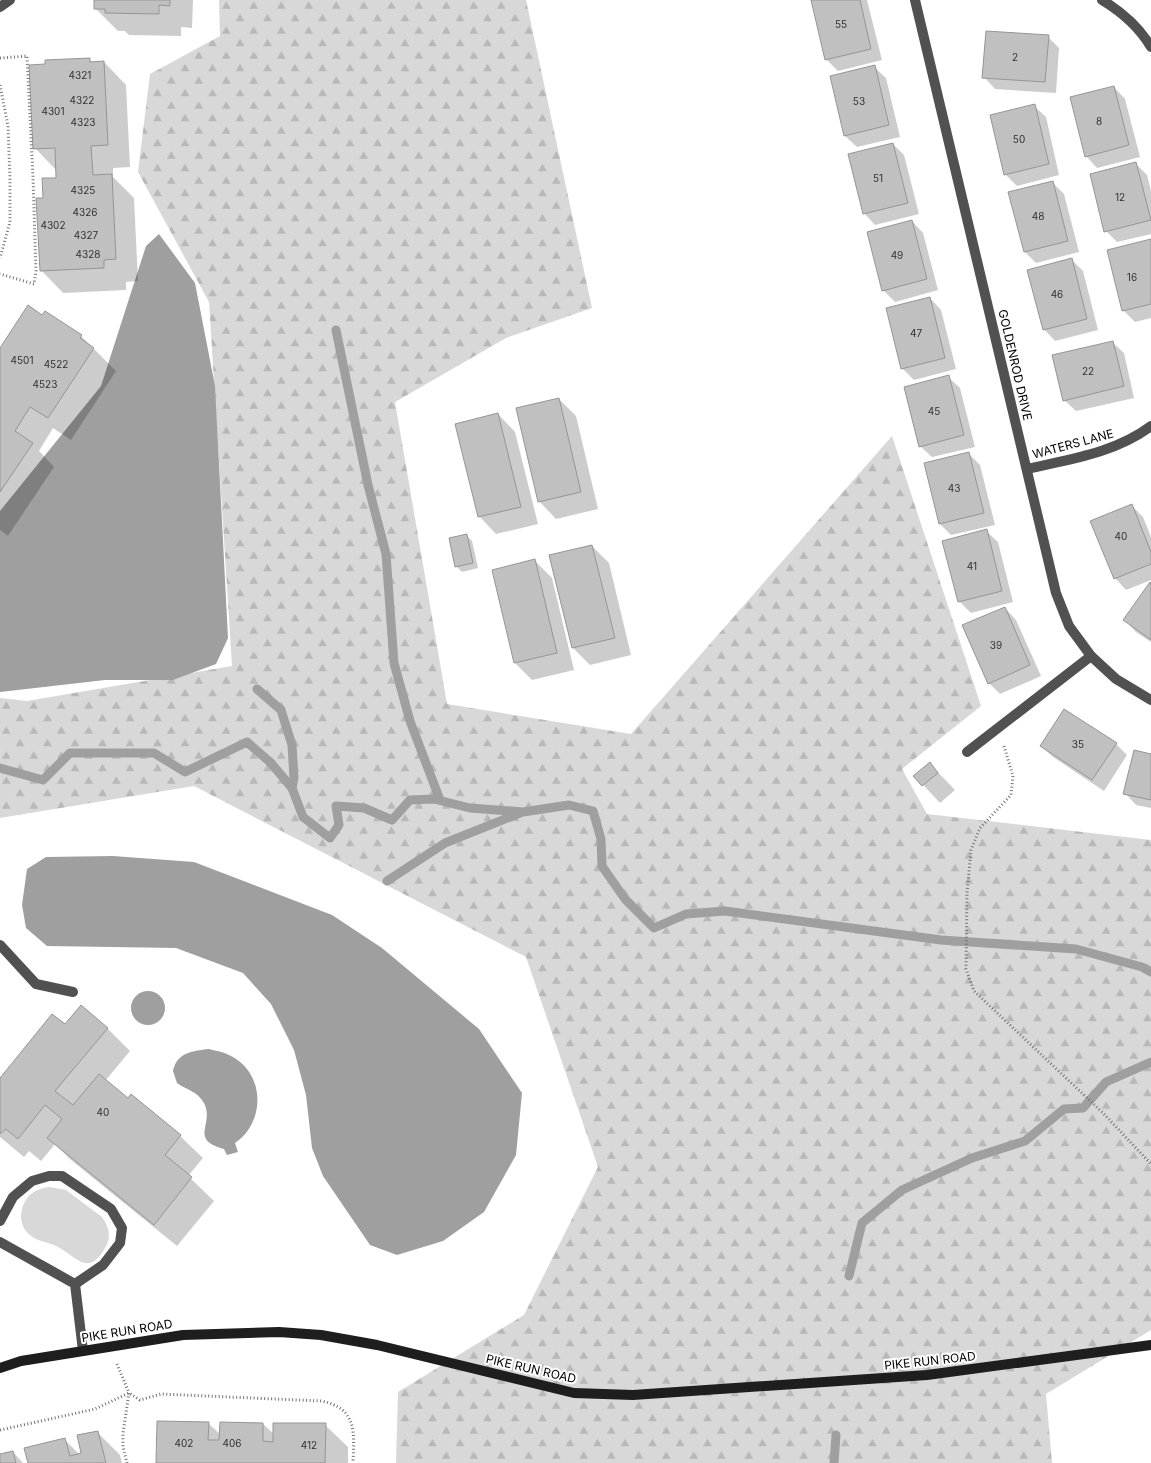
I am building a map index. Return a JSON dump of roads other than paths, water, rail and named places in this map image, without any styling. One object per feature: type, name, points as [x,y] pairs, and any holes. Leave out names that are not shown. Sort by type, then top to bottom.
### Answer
[{"type":"street","points":[[0,7],[10,0]]},
{"type":"street","name":"GOLDENROD DRIVE","points":[[915,0],[1056,593],[1069,626],[1091,656],[1116,679],[1151,700]]},
{"type":"street","points":[[1102,0],[1120,10],[1145,36],[1151,47]]},
{"type":"street","name":"WATERS LANE","points":[[1027,469],[1095,454],[1126,442],[1151,426]]},
{"type":"street","points":[[967,752],[1091,656]]},
{"type":"street","points":[[0,946],[36,984],[73,992]]},
{"type":"street","points":[[0,1221],[13,1197],[32,1181],[49,1176],[62,1176],[111,1209],[122,1228],[120,1243],[103,1265],[75,1284]]},
{"type":"street","points":[[0,1242],[75,1284]]},
{"type":"street","points":[[75,1284],[83,1351]]},
{"type":"street","name":"PIKE RUN ROAD","points":[[0,1368],[20,1361],[183,1335],[279,1332],[321,1335],[377,1345],[574,1393],[632,1395],[927,1375],[1151,1345]]},
{"type":"waterway","points":[[336,330],[368,485],[386,554],[394,663],[410,721],[440,800]]},
{"type":"waterway","points":[[257,689],[281,710],[292,745],[294,778],[292,788]]},
{"type":"waterway","points":[[0,768],[43,780],[70,753],[154,753],[185,772],[247,742],[271,763],[292,788],[303,817],[330,838],[339,825],[336,806],[364,808],[392,820],[410,800],[434,799],[470,808],[523,812],[569,805],[593,811],[601,839],[602,866],[625,899],[654,928],[686,914],[725,911],[941,940],[1076,949],[1142,967],[1151,972]]},
{"type":"waterway","points":[[387,881],[445,843],[520,813]]},
{"type":"waterway","points":[[849,1276],[862,1223],[902,1190],[972,1158],[1025,1141],[1064,1109],[1083,1108],[1106,1082],[1151,1062]]},
{"type":"waterway","points":[[834,1463],[836,1435]]}]
